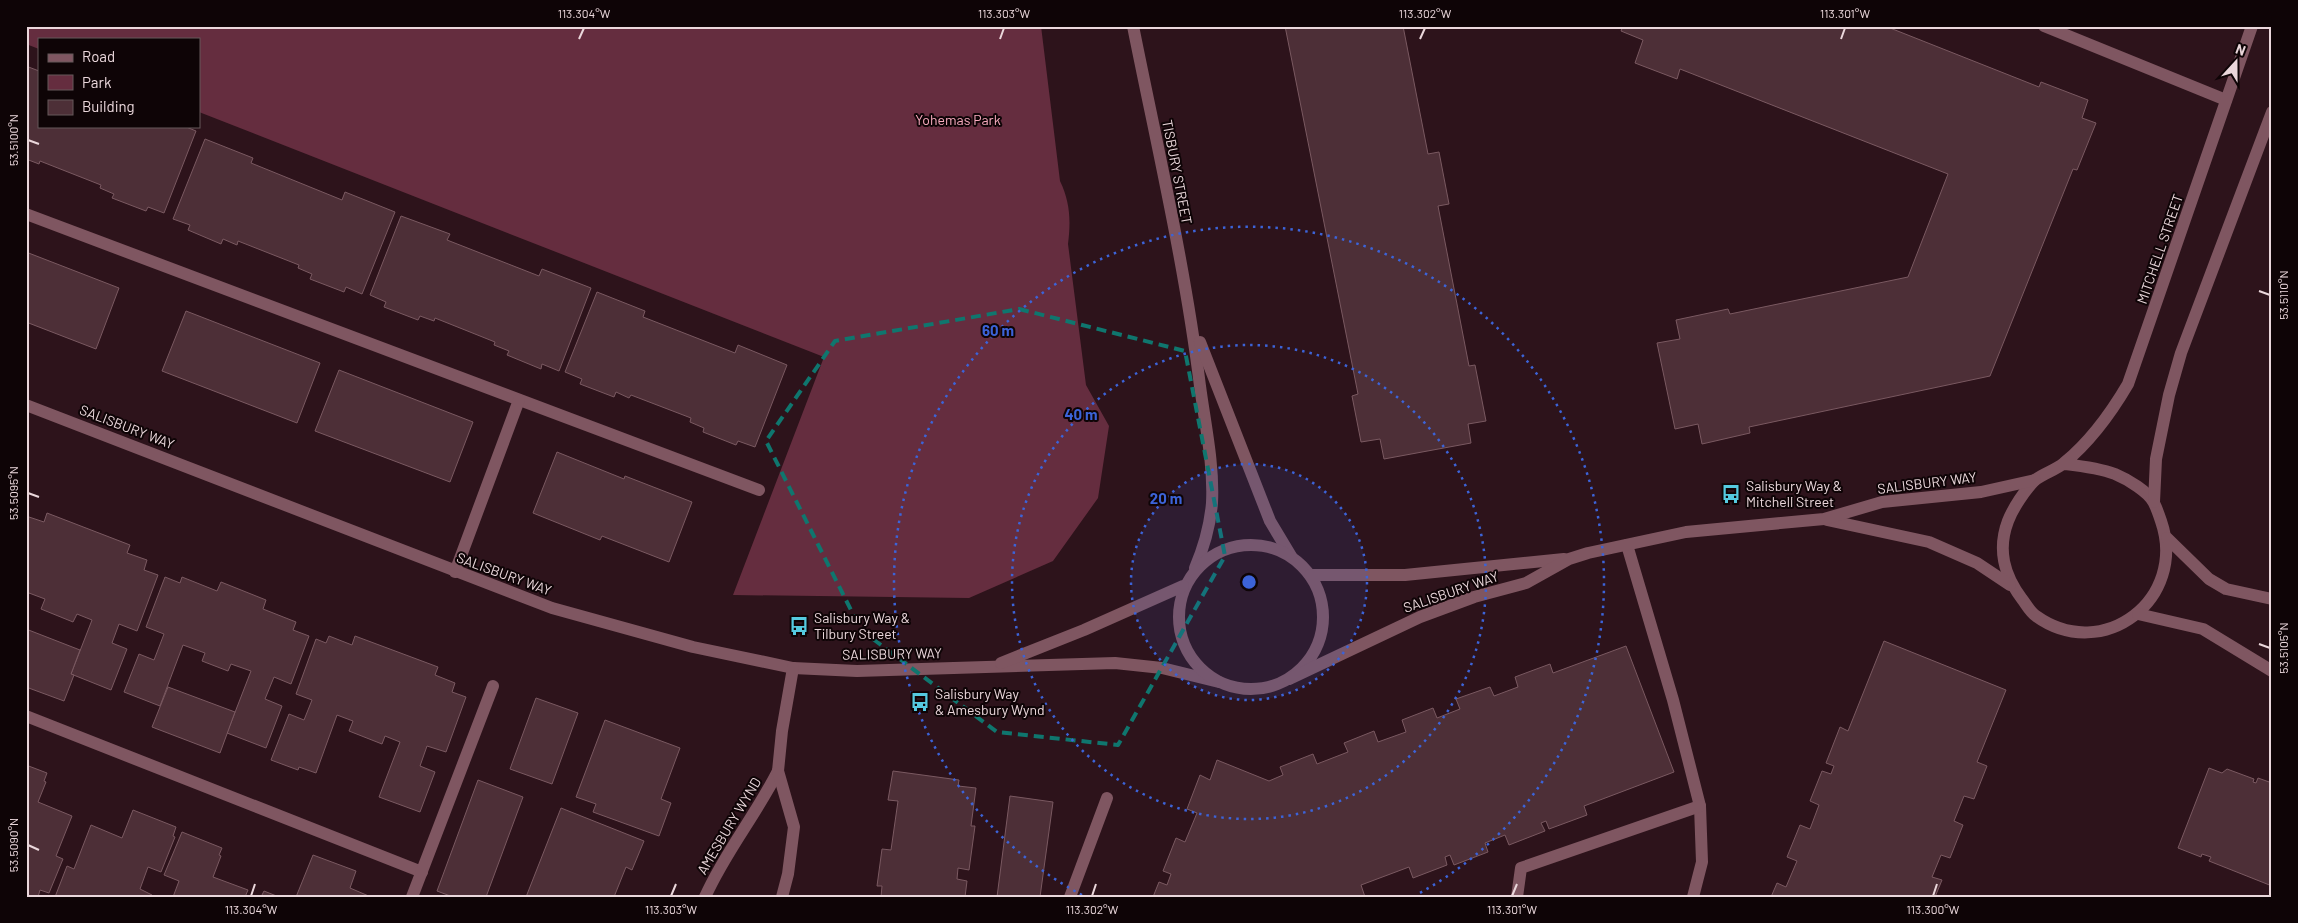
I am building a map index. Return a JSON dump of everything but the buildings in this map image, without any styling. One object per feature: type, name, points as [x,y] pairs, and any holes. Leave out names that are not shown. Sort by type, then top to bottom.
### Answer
[{"type":"street","name":"TISBURY STREET","points":[[1133,26],[1192,324],[1212,493],[1205,545],[1195,568]]},
{"type":"street","points":[[2044,26],[2226,100]]},
{"type":"street","name":"MITCHELL STREET","points":[[2064,464],[2091,436],[2113,408],[2128,384],[2252,26]]},
{"type":"street","points":[[2154,502],[2140,489],[2116,474],[2064,464],[2035,480],[2021,498],[2008,521],[2003,547],[2006,572],[2013,586],[2034,615],[2057,628],[2085,633],[2113,628],[2138,614],[2156,593],[2166,566],[2167,538],[2154,502],[2156,459],[2171,387],[2185,344],[2272,112]]},
{"type":"street","points":[[26,214],[758,490]]},
{"type":"street","name":"TISBURY STREET","points":[[1192,324],[1270,521],[1292,556]]},
{"type":"street","points":[[455,572],[519,400]]},
{"type":"street","name":"SALISBURY WAY","points":[[26,405],[552,608],[693,647],[793,668],[856,671],[994,666],[1142,664],[1219,682]]},
{"type":"street","name":"SALISBURY WAY","points":[[1289,679],[1420,617],[1474,598],[1526,583],[1569,559],[1588,552],[1686,532],[1824,519],[1882,502],[1981,492],[2035,480]]},
{"type":"street","name":"SALISBURY WAY","points":[[1824,519],[1929,542],[1977,563],[2013,586]]},
{"type":"street","points":[[2167,538],[2209,579],[2226,589],[2272,599]]},
{"type":"street","points":[[1249,544],[1272,548],[1292,556],[1310,575],[1321,596],[1323,620],[1319,642],[1307,663],[1289,679],[1267,687],[1242,689],[1219,682],[1200,668],[1186,648],[1178,625],[1183,586],[1195,568],[1226,549],[1249,544]]},
{"type":"street","points":[[1627,545],[1673,700],[1700,806],[1702,862],[1693,897]]},
{"type":"street","name":"SALISBURY WAY","points":[[1310,575],[1405,575],[1569,559]]},
{"type":"street","name":"SALISBURY WAY","points":[[994,666],[1084,630],[1183,586]]},
{"type":"street","points":[[2138,614],[2203,629],[2272,671]]},
{"type":"street","name":"AMESBURY WYND","points":[[782,897],[788,874],[794,828],[778,772],[782,731],[793,668]]},
{"type":"street","points":[[412,897],[494,686]]},
{"type":"street","points":[[26,716],[422,872]]},
{"type":"street","name":"AMESBURY WYND","points":[[705,897],[734,841],[767,793],[778,772]]},
{"type":"street","points":[[1070,897],[1107,798]]},
{"type":"street","points":[[1517,897],[1521,868],[1700,806]]},
{"type":"highlighted area","points":[[1019,309],[1185,351],[1225,556],[1118,745],[997,732],[861,630],[766,441],[835,341]]},
{"type":"green space","name":"Yohemas Park","points":[[26,26],[1041,26],[1060,181],[1069,211],[1068,244],[1086,385],[1109,426],[1098,498],[1053,561],[969,598],[733,595],[824,357],[200,112],[200,38],[38,38],[38,49],[26,44]]},
{"type":"place","name":"Salisbury Way & Mitchell Street","points":[[1731,494]]},
{"type":"place","name":"Salisbury Way & Tilbury Street","points":[[799,626]]},
{"type":"place","name":"Salisbury Way & Amesbury Wynd","points":[[920,702]]}]
